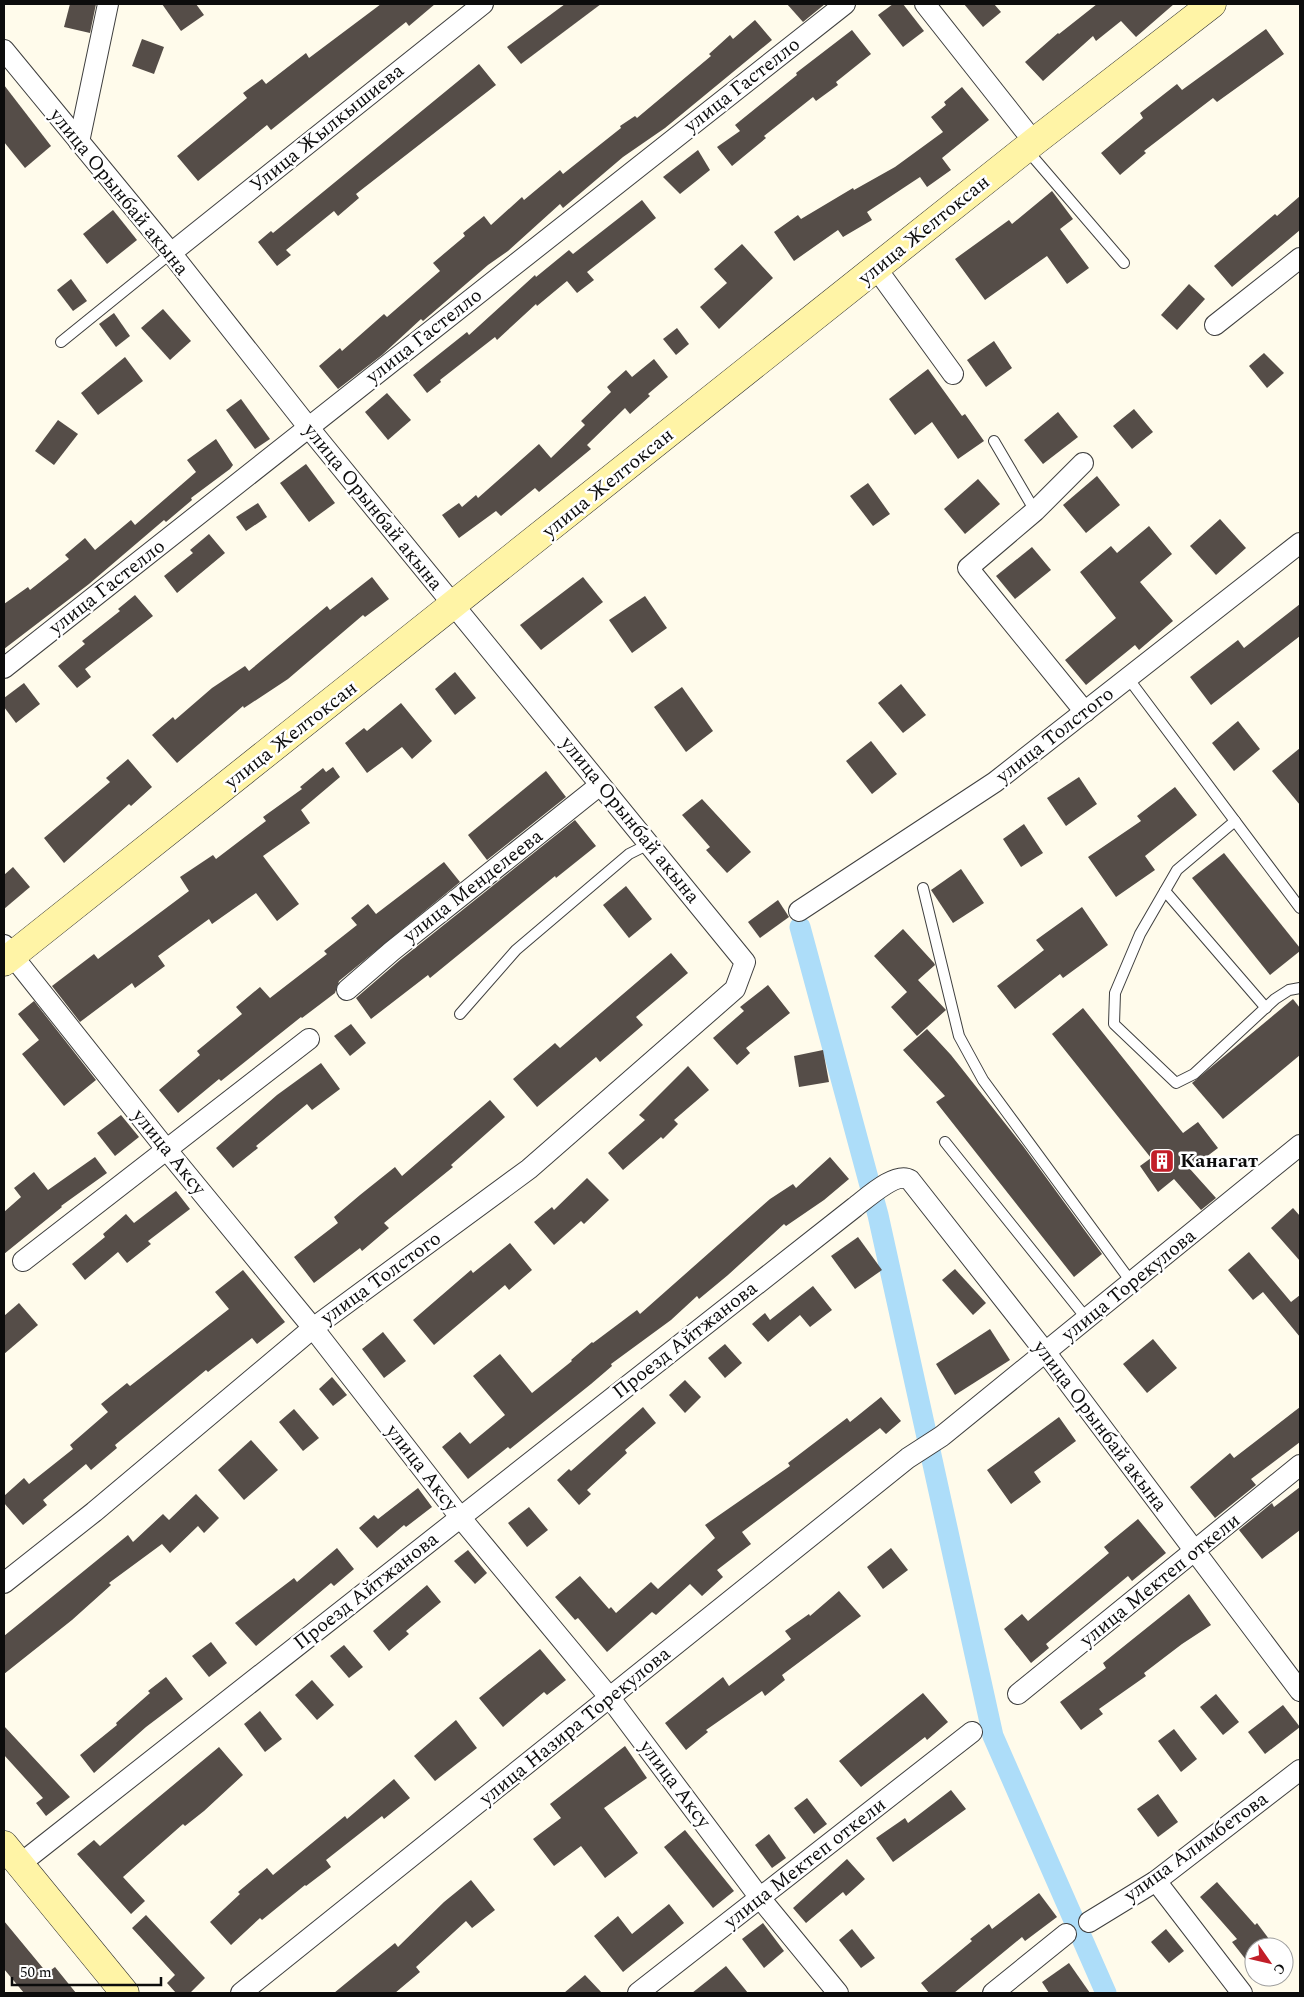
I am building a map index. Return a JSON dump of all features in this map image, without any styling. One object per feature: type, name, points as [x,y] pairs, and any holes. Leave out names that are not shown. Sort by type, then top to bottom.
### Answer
[{"type":"main road","name":"улица Желтоксан","points":[[7,954],[454,606],[1030,145],[1212,4]]},
{"type":"main road","points":[[12,1854],[125,1993]]},
{"type":"street","points":[[79,142],[108,4]]},
{"type":"street","name":"Улица Жылкышиева","points":[[170,253],[483,4]]},
{"type":"street","name":"улица Гастелло","points":[[4,668],[845,4]]},
{"type":"street","points":[[925,4],[1030,145]]},
{"type":"street","name":"улица Орынбай акына","points":[[4,50],[170,253],[308,428],[745,962]]},
{"type":"street","points":[[1215,325],[1300,258]]},
{"type":"street","points":[[876,268],[953,374]]},
{"type":"street","points":[[1083,464],[1035,511],[968,568],[1085,712]]},
{"type":"street","name":"улица Толстого","points":[[799,911],[995,782],[1300,543]]},
{"type":"street","name":"улица Менделеева","points":[[348,990],[392,951],[600,785]]},
{"type":"street","name":"улица Аксу","points":[[7,954],[313,1328],[460,1518],[610,1698],[760,1898],[838,1993]]},
{"type":"street","name":"улица Толстого","points":[[4,1583],[102,1506],[313,1328],[529,1169],[735,989],[745,962]]},
{"type":"street","points":[[23,1261],[309,1039]]},
{"type":"street","name":"улица Торекулова","points":[[908,1458],[942,1436],[1046,1353],[1300,1145]]},
{"type":"street","name":"улица Орынбай акына","points":[[891,1181],[902,1177],[910,1180],[1046,1353],[1300,1691]]},
{"type":"street","name":"Проезд Айтжанова","points":[[12,1854],[460,1518],[855,1207],[891,1181]]},
{"type":"street","name":"улица Назира Торекулова","points":[[241,1993],[908,1458]]},
{"type":"street","name":"улица Мектеп откели","points":[[1018,1694],[1300,1465]]},
{"type":"street","name":"улица Мектеп откели","points":[[638,1993],[972,1732]]},
{"type":"street","name":"улица Алимбетова","points":[[1089,1922],[1156,1880],[1300,1770]]},
{"type":"street","points":[[1156,1880],[1242,1993]]},
{"type":"street","points":[[993,1993],[1066,1934]]},
{"type":"lane","points":[[1030,145],[1124,263]]},
{"type":"lane","points":[[61,342],[170,253]]},
{"type":"lane","points":[[994,441],[1035,511]]},
{"type":"lane","points":[[1128,678],[1300,908]]},
{"type":"lane","points":[[1235,821],[1177,870],[1140,934],[1115,993],[1114,1024],[1176,1083],[1194,1074],[1266,1008],[1289,990],[1300,988]]},
{"type":"lane","points":[[460,1014],[516,950],[629,854],[649,844]]},
{"type":"lane","points":[[923,888],[960,1036],[973,1063],[983,1080],[1132,1282]]},
{"type":"lane","points":[[1165,891],[1266,1008]]},
{"type":"lane","points":[[945,1142],[1087,1319]]},
{"type":"building","points":[[70,4],[96,4],[90,33],[64,27]]},
{"type":"building","points":[[162,4],[196,4],[204,15],[181,31]]},
{"type":"building","points":[[381,4],[435,4],[409,26],[406,22],[271,130],[267,125],[198,181],[177,156],[247,98],[243,93],[262,79],[266,84],[306,53],[309,58]]},
{"type":"building","points":[[565,4],[601,4],[521,64],[507,47]]},
{"type":"building","points":[[787,4],[825,4],[803,22]]},
{"type":"building","points":[[893,4],[903,4],[924,31],[903,47],[878,15]]},
{"type":"building","points":[[964,4],[994,4],[1001,12],[983,27]]},
{"type":"building","points":[[1097,4],[1174,4],[1136,37],[1121,21],[1096,41],[1093,36],[1043,81],[1025,62],[1058,33]]},
{"type":"building","points":[[755,20],[772,40],[665,128],[623,157],[563,208],[560,204],[508,251],[488,265],[423,321],[421,319],[382,355],[338,389],[319,366],[340,348],[342,351],[384,314],[387,317],[440,271],[433,263],[465,236],[463,233],[484,216],[491,225],[522,197],[524,200],[560,170],[563,174],[621,128],[620,126],[635,116],[637,118],[711,56],[709,54],[730,35],[733,39]]},
{"type":"building","points":[[1266,29],[1284,54],[1217,102],[1213,98],[1144,151],[1146,153],[1120,175],[1101,153],[1143,118],[1140,113],[1177,84],[1182,90]]},
{"type":"building","points":[[852,30],[871,54],[836,82],[838,85],[816,101],[813,97],[764,136],[766,138],[732,166],[717,147],[740,131],[735,125],[797,75],[796,73]]},
{"type":"building","points":[[142,39],[164,47],[154,74],[132,66]]},
{"type":"building","points":[[479,64],[496,85],[356,194],[359,198],[338,216],[334,211],[286,250],[291,255],[277,266],[258,242],[271,231],[273,233]]},
{"type":"building","points":[[4,85],[51,146],[25,168],[4,142]]},
{"type":"building","points":[[962,87],[989,120],[942,158],[951,170],[927,187],[920,177],[867,212],[872,220],[843,237],[838,230],[794,261],[774,232],[798,215],[801,219],[853,188],[854,190],[895,167],[943,132],[931,117],[946,105],[944,102]]},
{"type":"building","points":[[698,150],[710,170],[680,194],[663,177]]},
{"type":"building","points":[[1052,191],[1073,219],[1060,229],[1089,268],[1067,284],[1047,256],[985,300],[955,259],[1009,220],[1012,224]]},
{"type":"building","points":[[1300,196],[1300,230],[1232,287],[1214,266],[1275,214],[1277,216]]},
{"type":"building","points":[[642,200],[656,218],[587,272],[594,280],[577,293],[567,281],[537,306],[536,304],[497,340],[495,337],[440,380],[441,382],[427,393],[413,375],[467,332],[469,335],[535,275],[536,277],[569,250],[573,254]]},
{"type":"building","points":[[113,210],[137,240],[107,264],[83,234]]},
{"type":"building","points":[[742,244],[773,278],[719,329],[700,307],[727,283],[714,269]]},
{"type":"building","points":[[71,279],[87,301],[73,311],[57,290]]},
{"type":"building","points":[[1189,284],[1205,299],[1177,330],[1161,315]]},
{"type":"building","points":[[163,309],[191,341],[170,360],[141,328]]},
{"type":"building","points":[[114,313],[130,336],[116,347],[99,324]]},
{"type":"building","points":[[677,328],[689,344],[676,355],[663,339]]},
{"type":"building","points":[[994,341],[1012,368],[986,387],[967,360]]},
{"type":"building","points":[[1264,353],[1284,373],[1267,388],[1249,366]]},
{"type":"building","points":[[125,357],[143,381],[98,415],[81,393]]},
{"type":"building","points":[[654,359],[668,377],[648,394],[650,396],[630,414],[625,408],[587,445],[591,449],[539,492],[535,488],[501,516],[496,511],[459,538],[442,515],[459,503],[462,507],[476,495],[478,498],[539,444],[551,458],[585,425],[581,421],[611,392],[607,387],[626,370],[632,377]]},
{"type":"building","points":[[928,369],[962,416],[965,414],[984,441],[958,459],[932,422],[915,435],[889,399]]},
{"type":"building","points":[[387,393],[411,420],[388,440],[365,412]]},
{"type":"building","points":[[241,399],[270,439],[255,449],[226,410]]},
{"type":"building","points":[[1134,409],[1153,432],[1132,449],[1113,426]]},
{"type":"building","points":[[1058,412],[1078,437],[1043,464],[1024,440]]},
{"type":"building","points":[[58,420],[78,434],[54,465],[35,451]]},
{"type":"building","points":[[216,439],[233,465],[230,469],[191,498],[192,500],[166,522],[164,520],[89,584],[4,649],[4,604],[28,587],[30,590],[69,559],[65,555],[85,538],[95,550],[131,520],[135,525],[196,472],[187,460]]},
{"type":"building","points":[[306,464],[335,503],[309,522],[280,483]]},
{"type":"building","points":[[1097,476],[1120,505],[1086,533],[1063,505]]},
{"type":"building","points":[[978,479],[1000,504],[965,534],[944,509]]},
{"type":"building","points":[[868,483],[890,514],[873,526],[850,496]]},
{"type":"building","points":[[258,503],[267,517],[246,531],[236,517]]},
{"type":"building","points":[[1220,519],[1246,548],[1216,575],[1190,546]]},
{"type":"building","points":[[1149,526],[1172,554],[1140,582],[1173,621],[1139,650],[1135,645],[1086,685],[1065,660],[1116,618],[1080,572],[1111,546],[1117,553]]},
{"type":"building","points":[[209,534],[225,553],[177,593],[164,576],[193,553],[190,550]]},
{"type":"building","points":[[1032,547],[1051,570],[1015,599],[996,576]]},
{"type":"building","points":[[372,577],[389,599],[365,617],[363,615],[288,679],[244,708],[243,706],[177,763],[152,735],[173,717],[175,720],[212,688],[245,666],[249,671],[327,606],[330,610]]},
{"type":"building","points":[[583,577],[603,602],[541,650],[520,625]]},
{"type":"building","points":[[135,595],[153,616],[85,669],[91,677],[77,688],[58,666],[85,644],[82,641],[120,611],[118,609]]},
{"type":"building","points":[[645,596],[667,628],[632,653],[609,620]]},
{"type":"building","points":[[1300,604],[1300,636],[1211,705],[1190,677],[1238,640],[1244,648]]},
{"type":"building","points":[[455,672],[476,698],[455,715],[435,689]]},
{"type":"building","points":[[24,683],[40,704],[16,723],[4,707],[4,698]]},
{"type":"building","points":[[901,684],[926,715],[903,733],[878,703]]},
{"type":"building","points":[[682,687],[713,731],[686,752],[654,707]]},
{"type":"building","points":[[401,703],[432,741],[412,759],[402,747],[367,773],[345,743],[364,728],[367,731]]},
{"type":"building","points":[[1238,721],[1260,749],[1234,771],[1212,743]]},
{"type":"building","points":[[871,741],[897,774],[872,794],[846,761]]},
{"type":"building","points":[[1300,748],[1300,805],[1272,771]]},
{"type":"building","points":[[128,759],[152,787],[131,806],[129,804],[64,863],[44,838],[110,782],[106,778]]},
{"type":"building","points":[[333,767],[340,777],[301,810],[310,823],[263,856],[299,904],[277,921],[256,893],[212,924],[209,919],[158,956],[165,966],[135,988],[132,983],[80,1022],[52,986],[94,954],[98,959],[189,891],[180,877],[213,855],[216,859],[266,821],[263,817],[302,789],[300,787],[323,768],[326,772]]},
{"type":"building","points":[[546,771],[566,797],[487,860],[468,835]]},
{"type":"building","points":[[1079,777],[1097,804],[1066,826],[1047,798]]},
{"type":"building","points":[[1175,787],[1197,815],[1145,856],[1155,870],[1116,897],[1088,857],[1141,821],[1137,816]]},
{"type":"building","points":[[702,799],[751,852],[727,873],[706,850],[710,847],[682,815]]},
{"type":"building","points":[[575,820],[596,846],[556,878],[555,876],[430,978],[428,975],[371,1019],[356,998],[400,960]]},
{"type":"building","points":[[1024,824],[1043,853],[1021,867],[1003,839]]},
{"type":"building","points":[[1224,853],[1300,948],[1300,951],[1270,975],[1192,878]]},
{"type":"building","points":[[444,862],[460,882],[339,981],[335,993],[301,1017],[221,1081],[219,1079],[178,1113],[159,1090],[200,1055],[197,1051],[242,1014],[236,1007],[260,987],[270,998],[327,954],[324,951],[357,925],[351,918],[368,904],[376,914]]},
{"type":"building","points":[[13,867],[30,887],[4,909],[4,875]]},
{"type":"building","points":[[961,869],[984,903],[953,923],[931,890]]},
{"type":"building","points":[[626,886],[652,919],[629,938],[603,905]]},
{"type":"building","points":[[778,900],[789,917],[760,938],[748,922]]},
{"type":"building","points":[[1082,907],[1108,945],[1063,978],[1060,974],[1015,1009],[997,986],[1044,950],[1036,940]]},
{"type":"building","points":[[903,929],[934,963],[935,965],[918,980],[946,1010],[917,1036],[891,1007],[907,992],[874,956]]},
{"type":"building","points":[[671,953],[688,973],[636,1017],[643,1025],[600,1062],[596,1057],[537,1107],[513,1079],[555,1043],[560,1048]]},
{"type":"building","points":[[768,985],[790,1013],[746,1048],[750,1053],[737,1065],[713,1038],[744,1011],[740,1007]]},
{"type":"building","points":[[1293,999],[1300,1008],[1300,1055],[1223,1119],[1192,1083]]},
{"type":"building","points":[[34,1001],[96,1080],[64,1106],[22,1054],[39,1040],[18,1014]]},
{"type":"building","points":[[1083,1008],[1183,1133],[1198,1122],[1218,1148],[1190,1169],[1216,1198],[1201,1210],[1174,1179],[1158,1192],[1140,1166],[1151,1158],[1052,1034]]},
{"type":"building","points":[[351,1024],[366,1043],[350,1056],[334,1036]]},
{"type":"building","points":[[927,1029],[951,1055],[1023,1146],[1102,1254],[1074,1277],[936,1102],[945,1096],[903,1050]]},
{"type":"building","points":[[823,1050],[829,1082],[799,1087],[794,1056]]},
{"type":"building","points":[[321,1063],[340,1089],[312,1110],[307,1104],[256,1146],[258,1148],[233,1168],[216,1148],[277,1095]]},
{"type":"building","points":[[688,1066],[709,1090],[674,1120],[678,1124],[663,1139],[661,1137],[623,1170],[608,1153],[645,1120],[639,1115]]},
{"type":"building","points":[[490,1100],[505,1117],[451,1165],[453,1167],[384,1223],[389,1228],[362,1251],[360,1248],[314,1283],[294,1257],[338,1223],[334,1217],[360,1195],[395,1167],[402,1176]]},
{"type":"building","points":[[121,1115],[139,1137],[115,1156],[97,1133]]},
{"type":"building","points":[[95,1157],[107,1173],[61,1206],[4,1254],[4,1212],[21,1197],[14,1188],[34,1172],[48,1190]]},
{"type":"building","points":[[830,1157],[849,1179],[824,1200],[786,1226],[784,1224],[699,1299],[697,1296],[671,1320],[611,1364],[612,1366],[591,1384],[510,1449],[508,1447],[468,1479],[442,1447],[460,1432],[470,1444],[505,1415],[473,1376],[500,1354],[532,1393],[572,1361],[592,1342],[637,1310],[640,1314],[770,1199],[793,1184],[796,1188]]},
{"type":"building","points":[[587,1178],[609,1200],[584,1224],[581,1221],[554,1245],[534,1222],[552,1207],[554,1210]]},
{"type":"building","points":[[176,1191],[190,1209],[148,1241],[151,1244],[127,1263],[118,1252],[85,1280],[72,1264],[105,1237],[103,1234],[126,1214],[134,1223]]},
{"type":"building","points":[[1293,1208],[1300,1216],[1300,1261],[1271,1228]]},
{"type":"building","points":[[858,1237],[882,1270],[855,1289],[831,1256]]},
{"type":"building","points":[[510,1243],[532,1270],[509,1290],[505,1285],[434,1345],[413,1320],[471,1270],[473,1273]]},
{"type":"building","points":[[1249,1252],[1291,1302],[1300,1295],[1300,1337],[1263,1292],[1253,1300],[1228,1270]]},
{"type":"building","points":[[955,1269],[986,1303],[973,1315],[942,1280]]},
{"type":"building","points":[[243,1270],[285,1322],[257,1344],[252,1338],[208,1372],[206,1370],[115,1445],[117,1448],[91,1470],[86,1464],[43,1500],[47,1505],[23,1525],[4,1503],[4,1496],[24,1478],[29,1484],[73,1449],[70,1445],[108,1412],[101,1404],[127,1383],[130,1386],[229,1309],[215,1292]]},
{"type":"building","points":[[813,1286],[832,1310],[810,1327],[800,1315],[768,1342],[752,1324],[765,1313],[770,1320]]},
{"type":"building","points":[[19,1303],[38,1325],[4,1354],[4,1316]]},
{"type":"building","points":[[990,1329],[1010,1360],[955,1395],[936,1364]]},
{"type":"building","points":[[383,1332],[406,1361],[384,1378],[362,1349]]},
{"type":"building","points":[[1153,1339],[1177,1368],[1147,1393],[1123,1364]]},
{"type":"building","points":[[725,1344],[742,1363],[725,1378],[708,1358]]},
{"type":"building","points":[[332,1377],[347,1395],[333,1406],[319,1389]]},
{"type":"building","points":[[685,1380],[701,1397],[685,1413],[669,1395]]},
{"type":"building","points":[[881,1397],[901,1421],[886,1434],[880,1428],[742,1532],[751,1544],[717,1570],[723,1577],[702,1596],[690,1584],[656,1615],[652,1612],[607,1652],[578,1618],[575,1620],[555,1597],[580,1576],[609,1609],[611,1607],[616,1613],[651,1582],[658,1589],[715,1538],[705,1525],[790,1466],[788,1463],[847,1418],[850,1422]]},
{"type":"building","points":[[643,1407],[656,1423],[625,1450],[627,1453],[587,1490],[591,1494],[579,1505],[557,1480],[569,1469],[571,1471]]},
{"type":"building","points":[[1300,1407],[1300,1442],[1251,1479],[1256,1485],[1215,1518],[1190,1487],[1230,1453],[1234,1458]]},
{"type":"building","points":[[294,1409],[319,1438],[303,1451],[279,1422]]},
{"type":"building","points":[[1059,1417],[1076,1441],[1034,1472],[1041,1482],[1011,1504],[987,1470]]},
{"type":"building","points":[[251,1440],[278,1470],[244,1500],[218,1470]]},
{"type":"building","points":[[1300,1487],[1300,1530],[1262,1559],[1239,1530],[1272,1503],[1274,1507]]},
{"type":"building","points":[[418,1488],[432,1507],[406,1527],[404,1525],[377,1548],[359,1528],[374,1515],[378,1519]]},
{"type":"building","points":[[196,1494],[219,1518],[204,1533],[198,1526],[170,1553],[162,1544],[109,1583],[111,1585],[72,1620],[4,1674],[4,1636],[128,1535],[133,1542],[163,1514],[169,1520]]},
{"type":"building","points":[[529,1507],[548,1530],[527,1547],[508,1523]]},
{"type":"building","points":[[1138,1519],[1166,1553],[1132,1581],[1128,1576],[1046,1644],[1049,1648],[1031,1663],[1004,1629],[1022,1614],[1028,1621],[1109,1553],[1104,1547]]},
{"type":"building","points":[[337,1548],[354,1569],[334,1586],[331,1583],[256,1646],[235,1623],[294,1578],[297,1582]]},
{"type":"building","points":[[891,1548],[908,1570],[883,1589],[867,1567]]},
{"type":"building","points":[[468,1550],[487,1573],[475,1584],[454,1561]]},
{"type":"building","points":[[427,1585],[441,1602],[406,1631],[409,1634],[389,1651],[373,1631]]},
{"type":"building","points":[[839,1591],[861,1616],[782,1675],[785,1680],[765,1696],[762,1691],[706,1730],[708,1732],[686,1750],[665,1723],[723,1677],[729,1686],[791,1639],[785,1631],[809,1614],[810,1616]]},
{"type":"building","points":[[1189,1594],[1211,1625],[1182,1644],[1144,1673],[1146,1676],[1099,1709],[1103,1714],[1081,1730],[1060,1702],[1106,1668],[1103,1663]]},
{"type":"building","points":[[211,1642],[227,1663],[209,1677],[192,1656]]},
{"type":"building","points":[[344,1645],[363,1667],[349,1678],[330,1656]]},
{"type":"building","points":[[540,1649],[566,1680],[547,1695],[544,1692],[503,1727],[479,1698]]},
{"type":"building","points":[[166,1677],[183,1699],[146,1727],[94,1773],[80,1755],[117,1725],[116,1723],[150,1693],[148,1691]]},
{"type":"building","points":[[312,1680],[334,1705],[317,1720],[295,1695]]},
{"type":"building","points":[[923,1693],[948,1722],[927,1740],[925,1737],[861,1787],[839,1761]]},
{"type":"building","points":[[1216,1694],[1239,1722],[1223,1735],[1200,1707]]},
{"type":"building","points":[[1283,1705],[1300,1727],[1265,1754],[1248,1732]]},
{"type":"building","points":[[260,1711],[282,1739],[265,1752],[244,1724]]},
{"type":"building","points":[[456,1720],[477,1748],[435,1781],[414,1756]]},
{"type":"building","points":[[4,1726],[70,1797],[46,1816],[36,1803],[43,1798],[4,1755]]},
{"type":"building","points":[[1174,1729],[1197,1759],[1181,1772],[1158,1741]]},
{"type":"building","points":[[625,1746],[647,1778],[604,1808],[638,1853],[605,1878],[581,1846],[554,1866],[533,1839],[561,1818],[550,1804]]},
{"type":"building","points":[[219,1747],[243,1775],[204,1811],[185,1826],[183,1824],[123,1877],[145,1901],[131,1914],[77,1854],[94,1840],[100,1846]]},
{"type":"building","points":[[394,1779],[410,1798],[384,1819],[382,1816],[326,1860],[331,1867],[305,1885],[262,1920],[260,1918],[231,1945],[210,1922],[240,1894],[238,1892],[267,1868],[273,1875],[345,1816],[347,1819]]},
{"type":"building","points":[[951,1790],[966,1809],[893,1862],[876,1838],[905,1818],[908,1823]]},
{"type":"building","points":[[1158,1794],[1178,1822],[1158,1837],[1137,1809]]},
{"type":"building","points":[[807,1798],[827,1824],[814,1834],[794,1808]]},
{"type":"building","points":[[685,1830],[734,1891],[713,1908],[664,1847]]},
{"type":"building","points":[[769,1834],[786,1858],[772,1868],[755,1845]]},
{"type":"building","points":[[847,1859],[865,1879],[846,1896],[843,1892],[806,1923],[793,1908]]},
{"type":"building","points":[[471,1880],[495,1910],[472,1928],[466,1921],[416,1967],[420,1972],[395,1993],[334,1993],[395,1943],[398,1947],[444,1902]]},
{"type":"building","points":[[1217,1882],[1255,1925],[1257,1923],[1268,1937],[1244,1937],[1244,1957],[1232,1942],[1237,1939],[1200,1897]]},
{"type":"building","points":[[1039,1893],[1057,1917],[1025,1941],[1022,1937],[954,1993],[929,1993],[921,1983],[972,1941],[970,1939],[989,1924],[992,1929]]},
{"type":"building","points":[[669,1904],[684,1923],[623,1972],[594,1936],[618,1916],[632,1934]]},
{"type":"building","points":[[146,1915],[205,1978],[190,1993],[176,1993],[167,1983],[175,1975],[132,1928]]},
{"type":"building","points":[[4,1921],[47,1973],[55,1967],[76,1993],[24,1993],[4,1969]]},
{"type":"building","points":[[763,1923],[784,1951],[764,1968],[742,1939]]},
{"type":"building","points":[[852,1929],[875,1958],[861,1968],[839,1940]]},
{"type":"building","points":[[1166,1929],[1184,1951],[1169,1963],[1151,1942]]},
{"type":"building","points":[[1069,1963],[1090,1993],[1049,1993],[1042,1982]]},
{"type":"building","points":[[726,1966],[748,1993],[692,1993]]},
{"type":"building","points":[[585,1975],[602,1993],[564,1993]]},
{"type":"waterway","points":[[800,927],[878,1215],[993,1736],[1106,1993]]},
{"type":"place","name":"Канагат","points":[[1162,1161]]}]
